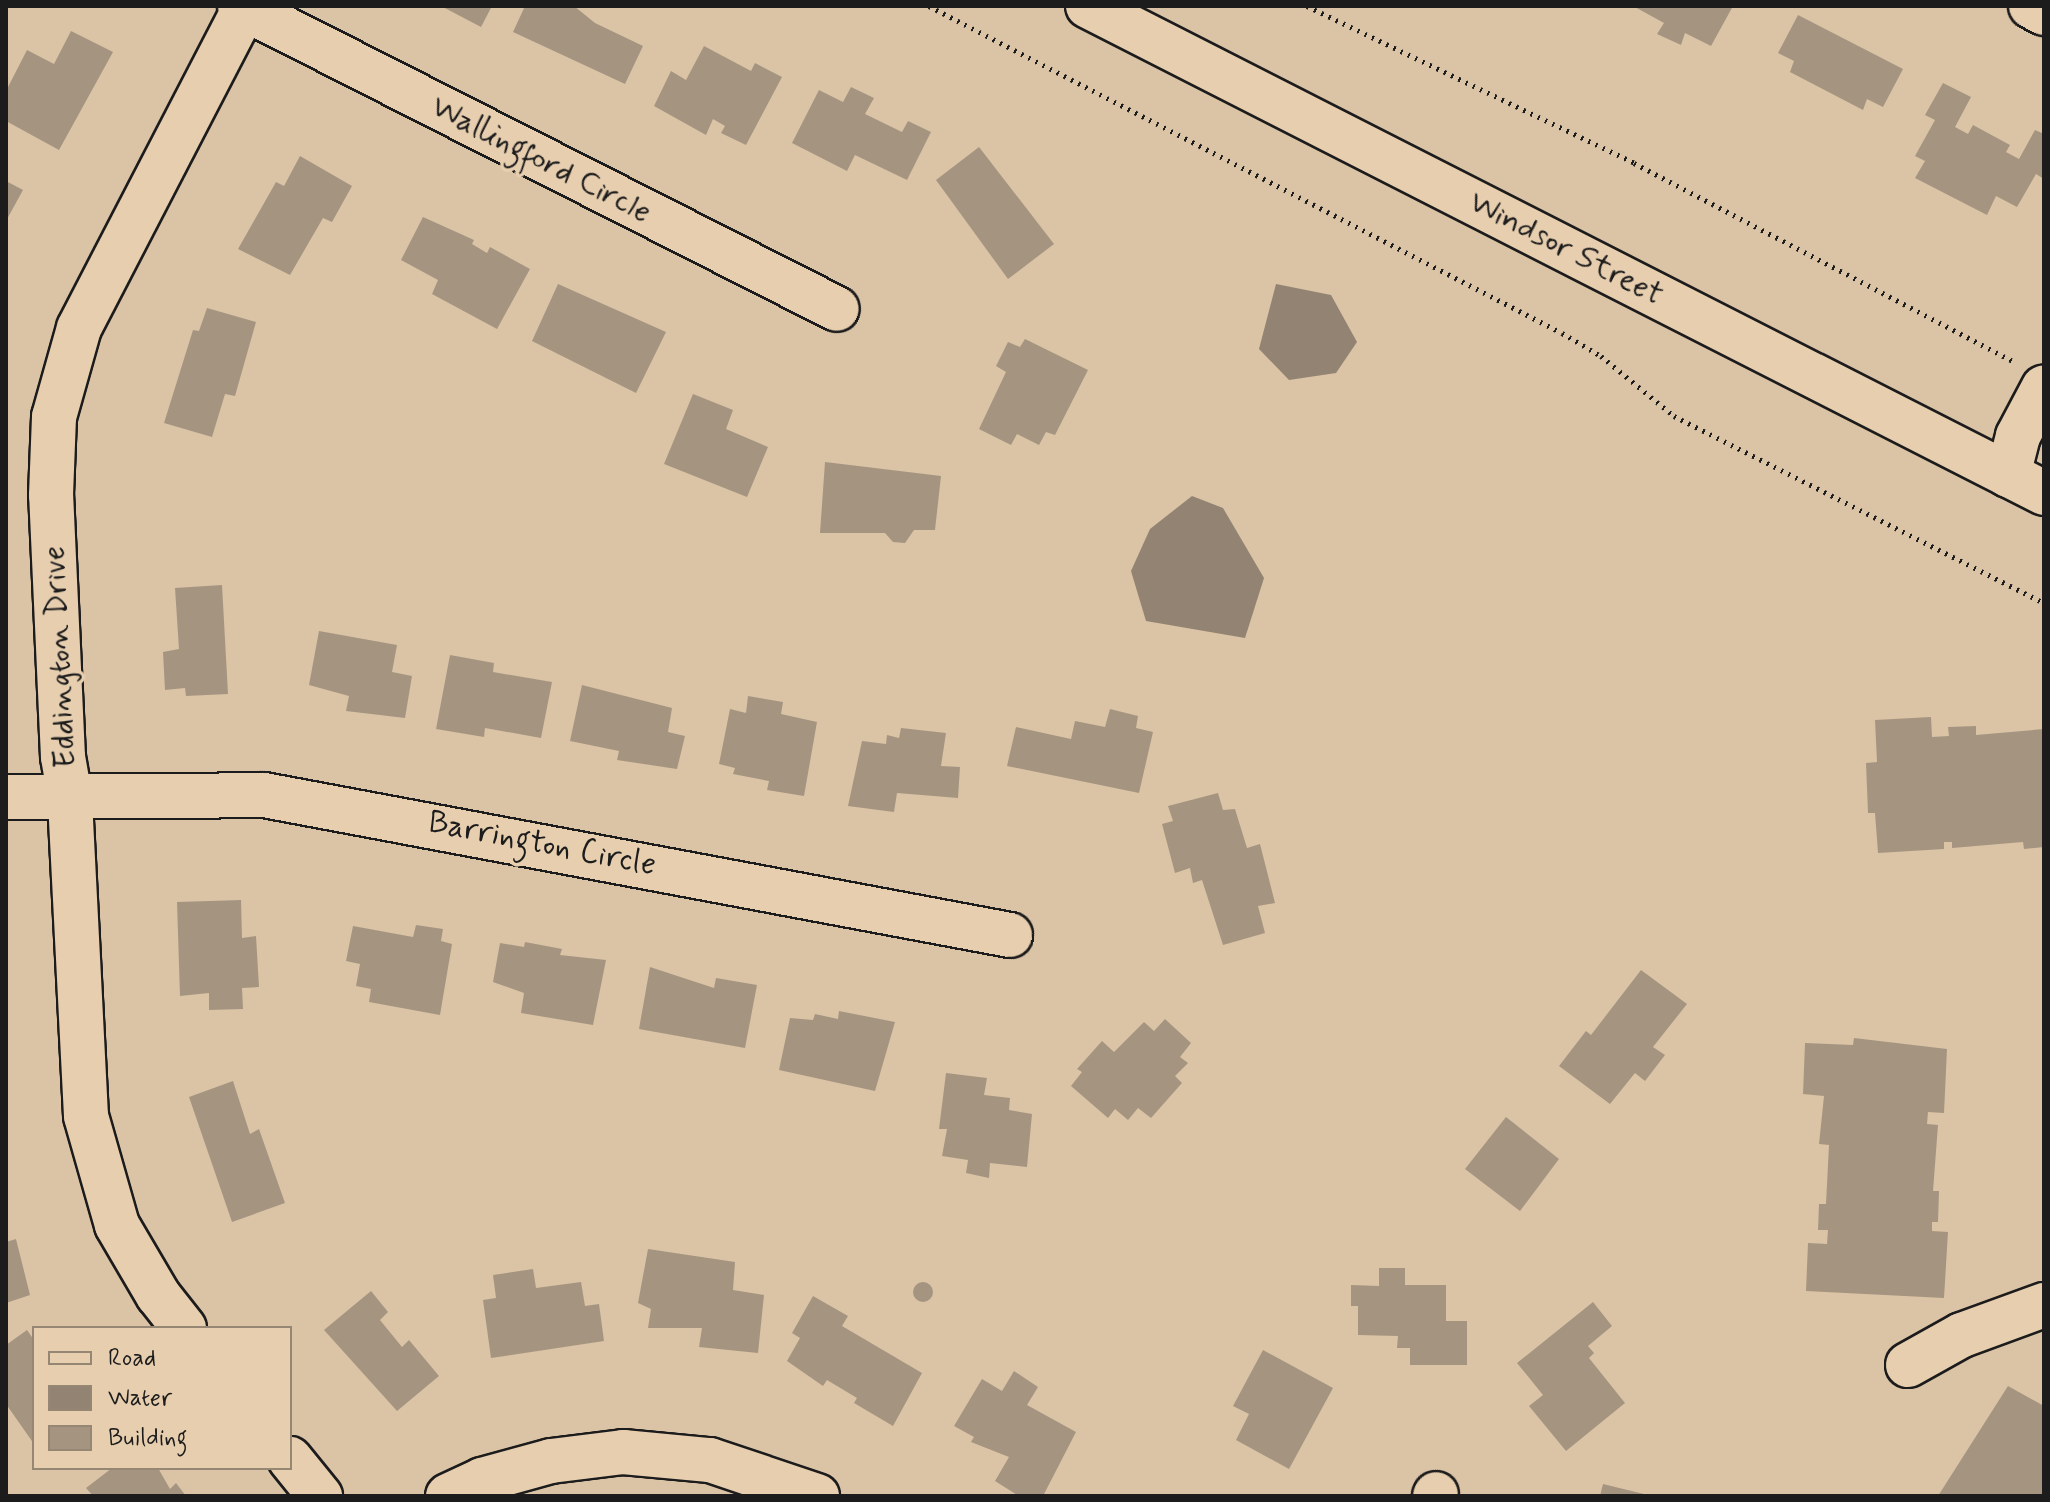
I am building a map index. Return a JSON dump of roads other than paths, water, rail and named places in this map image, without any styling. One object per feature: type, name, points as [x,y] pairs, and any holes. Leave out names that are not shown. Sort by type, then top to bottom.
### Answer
[{"type":"street","name":"Windsor Street","points":[[1088,6],[2026,484]]},
{"type":"street","points":[[2031,6],[2044,13]]},
{"type":"street","name":"Wallingford Circle","points":[[244,7],[837,309]]},
{"type":"street","name":"Eddington Drive","points":[[182,1326],[158,1295],[117,1225],[86,1116],[70,797],[63,757],[51,495],[54,417],[62,378],[79,328],[244,7]]},
{"type":"street","points":[[2026,484],[2018,436],[2034,378]]},
{"type":"street","name":"Barrington Circle","points":[[6,797],[264,795],[1010,935]]},
{"type":"street","points":[[1908,1365],[1962,1335],[2044,1305]]},
{"type":"street","points":[[448,1496],[482,1480],[551,1461],[623,1452],[710,1460],[817,1496]]},
{"type":"street","points":[[292,1461],[320,1496]]},
{"type":"water","points":[[1276,284],[1331,295],[1357,342],[1336,373],[1289,380],[1259,349]]},
{"type":"water","points":[[1192,496],[1223,508],[1264,578],[1245,638],[1146,621],[1131,571],[1150,529]]}]
